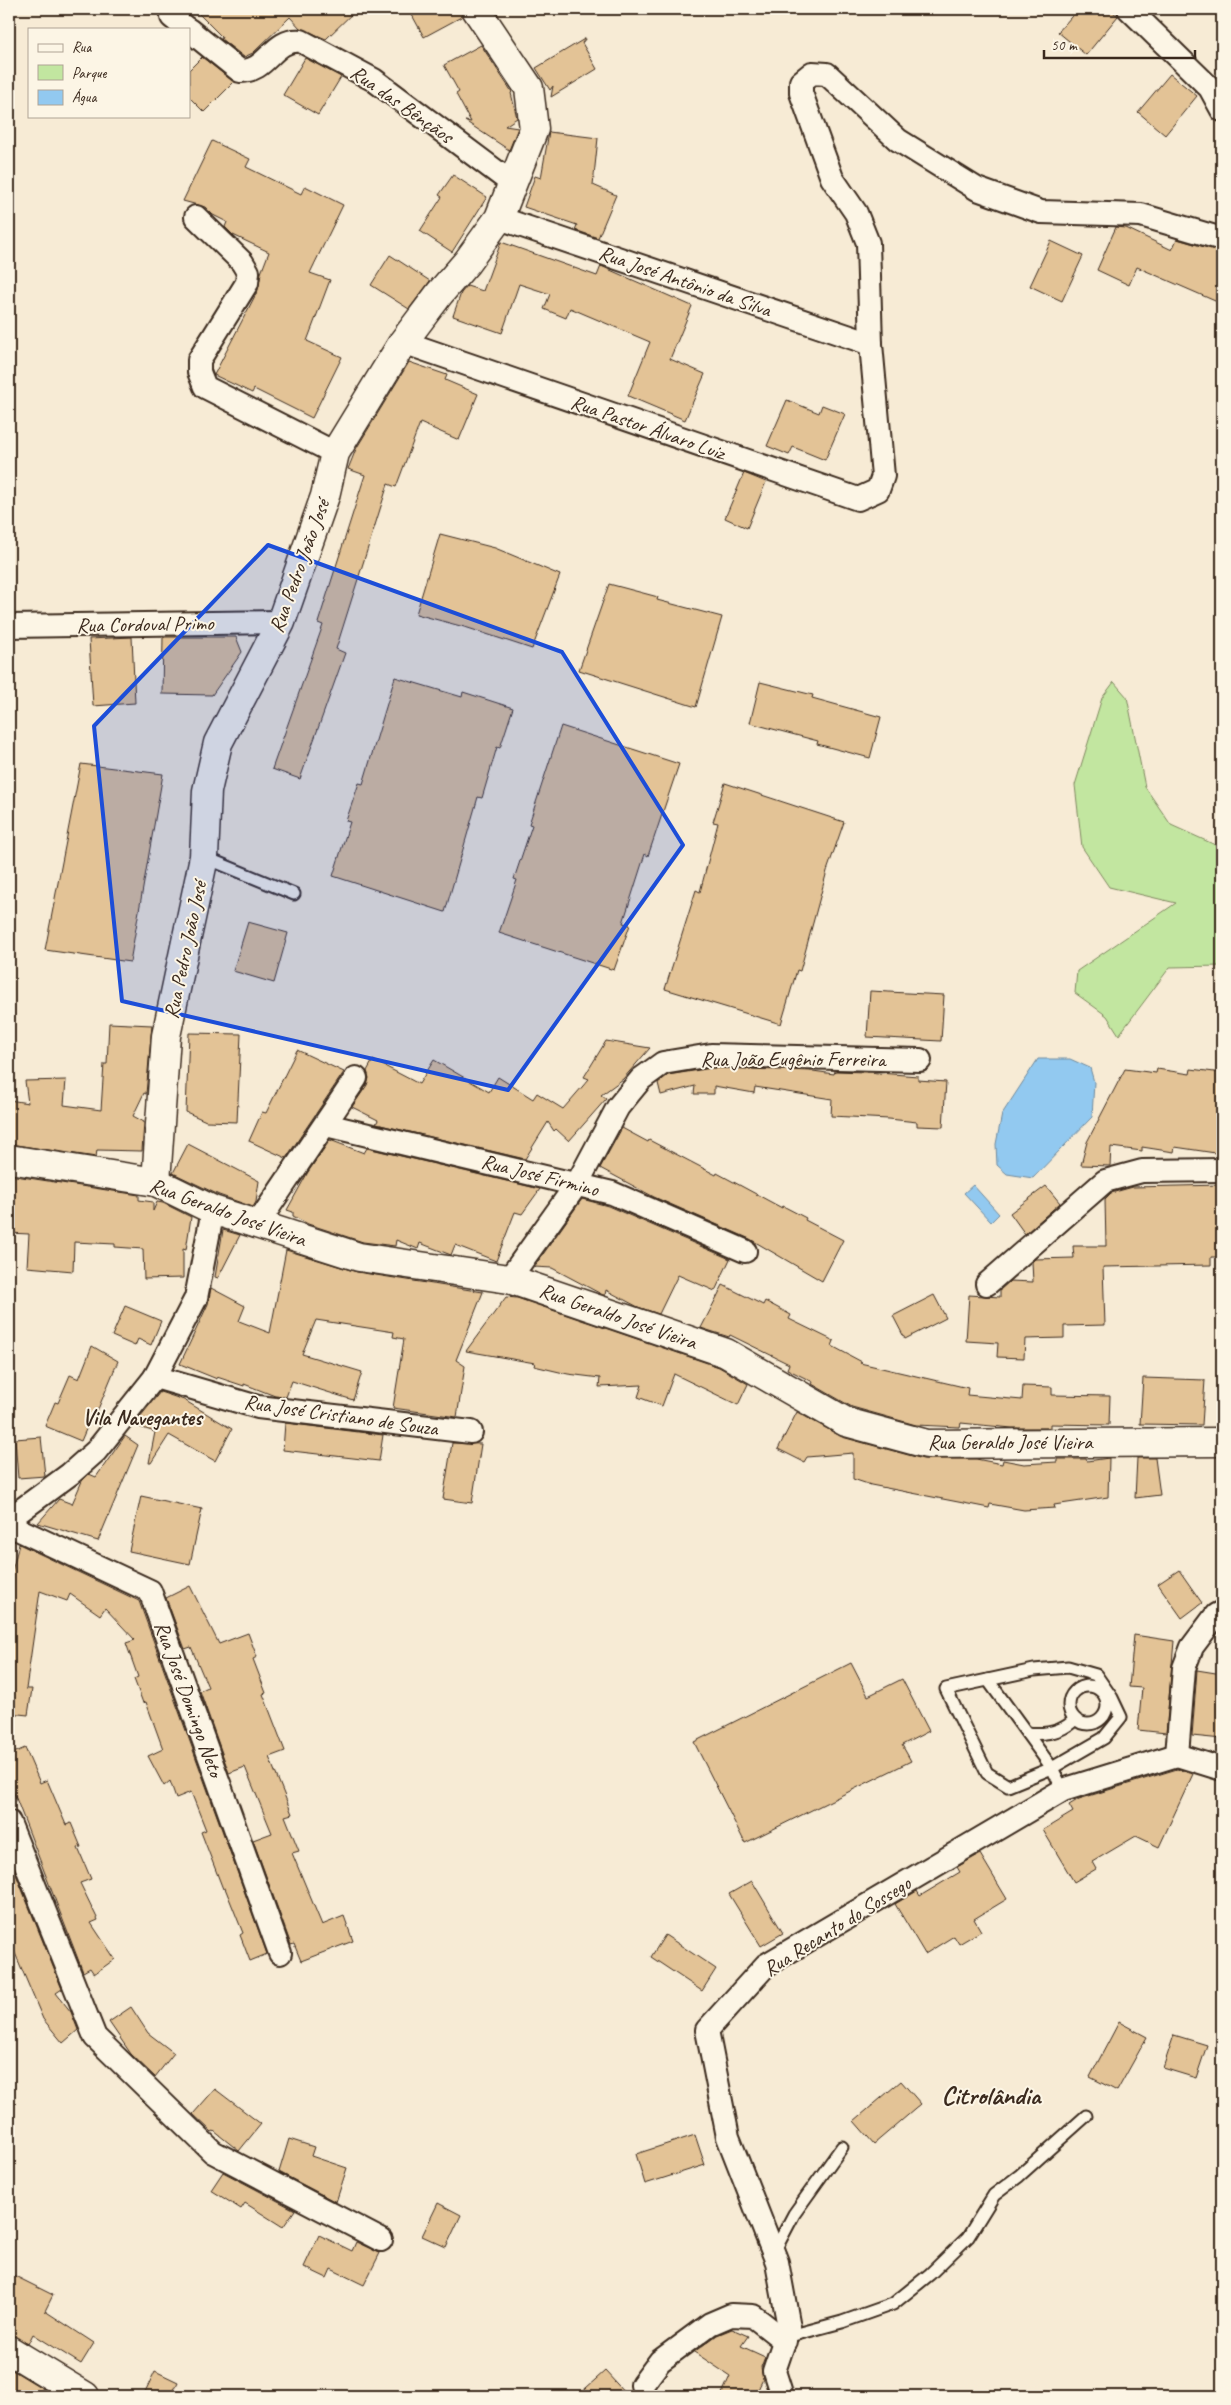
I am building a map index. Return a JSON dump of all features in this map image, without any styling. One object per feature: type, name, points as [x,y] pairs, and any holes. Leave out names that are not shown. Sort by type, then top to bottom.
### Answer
[{"type":"street","name":"Rua Pedro João José","points":[[156,1182],[166,1036],[204,857],[207,791],[218,743],[281,622],[325,496],[335,453],[403,342],[440,293],[467,262],[499,218],[534,129],[529,88],[476,9]]},
{"type":"street","points":[[1129,9],[1210,88],[1222,110]]},
{"type":"street","name":"Rua das Bênçãos","points":[[190,31],[240,71],[249,71],[257,67],[283,43],[292,40],[301,41],[374,80],[513,184]]},
{"type":"street","points":[[872,344],[868,243],[856,213],[832,178],[801,93],[801,82],[812,73],[827,74],[898,140],[977,189],[1041,212],[1141,215],[1222,239]]},
{"type":"street","points":[[196,217],[242,262],[248,272],[247,283],[199,360],[199,372],[205,388],[335,453]]},
{"type":"street","name":"Rua José Antônio da Silva","points":[[499,218],[872,344]]},
{"type":"street","name":"Rua Pastor Álvaro Luiz","points":[[403,342],[858,499],[878,490],[883,476],[872,344]]},
{"type":"street","name":"Rua Cordoval Primo","points":[[9,626],[281,622]]},
{"type":"street","name":"Rua João Eugênio Ferreira","points":[[509,1279],[578,1184],[618,1107],[641,1079],[662,1063],[711,1055],[920,1060]]},
{"type":"street","points":[[256,1226],[356,1078]]},
{"type":"street","name":"Rua José Firmino","points":[[326,1125],[612,1193],[745,1251]]},
{"type":"street","name":"Rua Geraldo José Vieira","points":[[9,1159],[156,1182],[213,1210],[256,1226],[359,1257],[509,1279],[726,1353],[846,1422],[926,1444],[1222,1442]]},
{"type":"street","points":[[987,1284],[1105,1181],[1142,1171],[1222,1170]]},
{"type":"street","points":[[9,1519],[70,1474],[96,1451],[155,1376],[196,1298],[213,1210]]},
{"type":"street","name":"Rua José Cristiano de Souza","points":[[155,1376],[258,1406],[471,1432]]},
{"type":"street","name":"Rua José Domingo Neto","points":[[9,1525],[150,1591],[280,1953]]},
{"type":"street","points":[[1222,1612],[1216,1615],[1192,1647],[1184,1668],[1177,1755],[1222,1769]]},
{"type":"street","name":"Rua Recanto do Sossego","points":[[782,2396],[774,2371],[789,2327],[773,2254],[728,2137],[707,2030],[766,1965],[1063,1790],[1177,1755]]},
{"type":"street","points":[[9,1822],[95,2037],[213,2152],[381,2240]]},
{"type":"street","points":[[642,2385],[660,2361],[710,2324],[731,2315],[753,2316],[785,2339]]},
{"type":"street","points":[[9,2350],[86,2396]]},
{"type":"lane","points":[[204,857],[294,894]]},
{"type":"lane","points":[[1068,1667],[1096,1675],[1112,1698],[1121,1717],[1104,1738],[1052,1768],[1008,1786],[987,1773],[946,1689],[1034,1670],[1068,1667]]},
{"type":"lane","points":[[988,1680],[1052,1768],[1063,1790]]},
{"type":"lane","points":[[1027,1733],[1043,1735],[1066,1728],[1075,1719]]},
{"type":"lane","points":[[785,2339],[893,2304],[930,2274],[968,2237],[994,2195],[1019,2176],[1086,2116]]},
{"type":"lane","points":[[773,2254],[794,2214],[842,2146]]},
{"type":"highlighted area","points":[[268,545],[562,652],[683,845],[508,1090],[122,1001],[94,726]]},
{"type":"green space","points":[[1114,682],[1127,697],[1145,787],[1171,825],[1222,848],[1222,966],[1170,967],[1119,1035],[1107,1016],[1075,993],[1077,971],[1176,903],[1109,887],[1082,847],[1075,785],[1102,698]]},
{"type":"water","points":[[1038,1059],[1070,1059],[1090,1068],[1094,1082],[1092,1117],[1033,1178],[1007,1174],[997,1165],[996,1144],[1002,1114]]},
{"type":"water","points":[[973,1185],[999,1214],[991,1222],[964,1193]]},
{"type":"building","points":[[194,9],[357,9],[326,39],[300,28],[290,17],[253,53],[244,57],[221,39],[222,37]]},
{"type":"building","points":[[424,9],[461,9],[463,16],[424,37],[412,15]]},
{"type":"building","points":[[1078,9],[1109,9],[1118,16],[1086,55],[1058,32]]},
{"type":"building","points":[[586,38],[582,43],[597,69],[551,97],[553,86],[550,90],[536,68]]},
{"type":"building","points":[[481,45],[512,92],[517,118],[505,126],[518,128],[509,150],[465,121],[471,122],[456,94],[459,92],[444,65]]},
{"type":"building","points":[[202,57],[234,82],[204,112],[190,98],[190,69]]},
{"type":"building","points":[[305,58],[341,77],[318,115],[283,95]]},
{"type":"building","points":[[1170,74],[1197,96],[1165,135],[1138,112]]},
{"type":"building","points":[[549,132],[598,138],[593,185],[616,195],[598,238],[575,230],[577,225],[524,207],[535,176],[541,178]]},
{"type":"building","points":[[212,141],[250,159],[246,167],[301,194],[305,186],[343,205],[310,273],[330,280],[307,341],[342,357],[312,418],[254,389],[252,393],[214,375],[258,290],[261,273],[269,252],[233,235],[225,227],[227,222],[213,215],[205,207],[183,201]]},
{"type":"building","points":[[453,175],[487,197],[452,252],[420,231],[442,197],[439,195]]},
{"type":"building","points":[[1116,227],[1126,228],[1172,250],[1177,239],[1222,252],[1222,304],[1137,267],[1129,285],[1097,270]]},
{"type":"building","points":[[1051,241],[1083,256],[1062,301],[1030,286]]},
{"type":"building","points":[[501,242],[597,276],[601,266],[692,306],[670,359],[705,374],[685,420],[628,396],[650,342],[570,308],[566,318],[544,309],[550,294],[519,284],[502,333],[453,316],[461,293],[467,286],[483,291]]},
{"type":"building","points":[[390,255],[430,281],[409,309],[371,285]]},
{"type":"building","points":[[409,362],[447,375],[445,380],[478,394],[459,440],[420,423],[396,487],[388,484],[336,649],[345,653],[300,779],[272,769],[323,625],[318,623],[365,475],[348,469],[356,449]]},
{"type":"building","points":[[787,400],[819,413],[822,405],[845,414],[825,460],[793,447],[789,455],[767,446]]},
{"type":"building","points":[[744,473],[766,482],[747,528],[725,518]]},
{"type":"building","points":[[440,534],[495,548],[560,575],[532,649],[468,628],[416,614]]},
{"type":"building","points":[[609,584],[658,597],[657,600],[722,617],[696,707],[579,670]]},
{"type":"building","points":[[132,637],[135,703],[93,706],[89,639]]},
{"type":"building","points":[[163,637],[236,637],[242,652],[212,695],[162,694]]},
{"type":"building","points":[[395,677],[462,697],[463,692],[513,708],[500,748],[497,747],[482,798],[478,797],[445,912],[333,876],[350,822],[346,821],[359,783],[363,784]]},
{"type":"building","points":[[760,682],[813,695],[812,698],[881,717],[870,758],[817,744],[818,741],[750,723]]},
{"type":"building","points":[[561,726],[679,764],[648,856],[645,854],[623,923],[630,925],[614,970],[499,933],[517,880],[514,879],[532,825],[529,824]]},
{"type":"building","points":[[81,764],[163,774],[130,962],[45,950]]},
{"type":"building","points":[[725,783],[844,822],[827,871],[800,971],[797,970],[781,1024],[665,989],[696,890],[700,892],[718,823],[713,822]]},
{"type":"building","points":[[248,922],[288,933],[274,983],[233,971]]},
{"type":"building","points":[[870,991],[944,995],[941,1041],[867,1037]]},
{"type":"building","points":[[109,1023],[152,1025],[146,1094],[144,1093],[133,1116],[144,1122],[142,1151],[97,1150],[96,1157],[9,1144],[9,1100],[28,1103],[25,1081],[66,1080],[64,1105],[101,1110],[104,1064],[107,1064]]},
{"type":"building","points":[[189,1033],[241,1034],[237,1122],[206,1121],[186,1112]]},
{"type":"building","points":[[606,1041],[650,1048],[623,1079],[601,1095],[606,1099],[569,1141],[556,1129],[554,1131],[548,1122],[525,1159],[376,1124],[378,1120],[352,1107],[367,1085],[369,1078],[367,1071],[373,1060],[419,1084],[434,1060],[489,1092],[498,1077],[533,1099],[537,1093],[563,1109],[589,1079],[584,1077]]},
{"type":"building","points":[[297,1050],[344,1072],[286,1158],[249,1141],[262,1112],[266,1113]]},
{"type":"building","points":[[712,1068],[813,1071],[834,1074],[835,1071],[866,1072],[918,1076],[918,1080],[946,1082],[943,1127],[917,1126],[917,1122],[889,1119],[831,1116],[832,1099],[755,1087],[754,1093],[714,1086],[714,1094],[694,1094],[695,1086],[661,1095],[658,1083],[668,1075]]},
{"type":"building","points":[[1125,1069],[1156,1073],[1157,1069],[1190,1074],[1191,1069],[1222,1073],[1222,1154],[1175,1147],[1174,1152],[1142,1147],[1142,1151],[1111,1147],[1110,1166],[1081,1165],[1087,1142]]},
{"type":"building","points":[[622,1128],[716,1175],[717,1173],[782,1208],[783,1206],[843,1240],[822,1281],[750,1239],[654,1197],[600,1168]]},
{"type":"building","points":[[330,1140],[364,1153],[367,1148],[540,1189],[522,1214],[515,1212],[496,1261],[455,1245],[451,1255],[420,1243],[418,1249],[396,1240],[395,1246],[363,1242],[308,1224],[293,1216],[293,1212],[287,1210],[308,1172]]},
{"type":"building","points":[[188,1144],[259,1181],[256,1202],[253,1207],[219,1195],[173,1173]]},
{"type":"building","points":[[9,1175],[139,1195],[139,1200],[153,1202],[153,1211],[157,1202],[163,1203],[191,1217],[186,1250],[183,1249],[183,1278],[144,1279],[143,1249],[115,1247],[115,1244],[74,1242],[73,1271],[27,1267],[29,1234],[9,1233]]},
{"type":"building","points":[[1222,1185],[1222,1257],[1211,1257],[1211,1265],[1103,1267],[1105,1325],[1064,1326],[1064,1338],[1025,1339],[1024,1358],[997,1357],[998,1343],[966,1341],[969,1295],[1000,1297],[1000,1290],[1010,1281],[1033,1282],[1032,1262],[1035,1259],[1074,1258],[1073,1246],[1106,1246],[1105,1199],[1111,1193],[1133,1187]]},
{"type":"building","points":[[1046,1186],[1060,1203],[1025,1234],[1010,1213]]},
{"type":"building","points":[[582,1199],[608,1206],[730,1259],[715,1291],[678,1275],[659,1314],[638,1307],[606,1290],[605,1295],[603,1295],[552,1268],[534,1267]]},
{"type":"building","points":[[223,1230],[240,1235],[218,1278],[215,1277]]},
{"type":"building","points":[[286,1250],[357,1272],[483,1292],[456,1360],[465,1366],[457,1417],[393,1408],[404,1339],[393,1337],[394,1332],[316,1320],[302,1354],[362,1372],[353,1400],[292,1381],[286,1397],[275,1396],[244,1384],[244,1386],[217,1377],[217,1379],[180,1364],[208,1304],[211,1288],[245,1306],[239,1321],[270,1333]]},
{"type":"building","points":[[723,1285],[763,1305],[765,1301],[791,1315],[789,1319],[834,1341],[832,1346],[862,1362],[860,1363],[968,1388],[967,1395],[1022,1400],[1023,1386],[1052,1387],[1052,1395],[1110,1396],[1109,1425],[1050,1424],[1050,1428],[1012,1428],[961,1423],[960,1427],[916,1425],[852,1407],[812,1384],[813,1382],[787,1369],[789,1364],[730,1335],[729,1337],[701,1328]]},
{"type":"building","points":[[934,1295],[946,1318],[905,1339],[893,1316]]},
{"type":"building","points":[[506,1297],[517,1298],[719,1367],[748,1384],[738,1405],[674,1374],[662,1406],[638,1397],[642,1385],[599,1387],[600,1378],[568,1374],[534,1366],[535,1363],[466,1351]]},
{"type":"building","points":[[125,1306],[161,1321],[151,1345],[138,1339],[135,1346],[112,1336]]},
{"type":"building","points":[[92,1346],[118,1361],[96,1414],[93,1413],[81,1441],[45,1426],[55,1402],[58,1403],[70,1375],[79,1379]]},
{"type":"building","points":[[1143,1378],[1205,1380],[1202,1425],[1140,1424]]},
{"type":"building","points":[[160,1392],[184,1400],[232,1429],[215,1461],[169,1435],[151,1463],[149,1463],[155,1432],[136,1426],[140,1417]]},
{"type":"building","points":[[797,1412],[842,1437],[923,1459],[976,1459],[1002,1464],[1003,1460],[1024,1464],[1057,1462],[1057,1459],[1086,1459],[1087,1461],[1109,1458],[1108,1497],[1054,1505],[1055,1508],[1024,1510],[990,1504],[989,1508],[871,1485],[853,1479],[853,1453],[807,1457],[804,1462],[778,1449]]},
{"type":"building","points":[[285,1423],[383,1435],[379,1461],[283,1450]]},
{"type":"building","points":[[125,1436],[138,1445],[98,1541],[38,1523],[59,1499],[72,1504],[82,1481],[89,1474],[96,1477]]},
{"type":"building","points":[[41,1437],[45,1476],[18,1478],[15,1439]]},
{"type":"building","points":[[452,1443],[481,1444],[472,1503],[443,1499]]},
{"type":"building","points":[[1137,1458],[1155,1458],[1160,1495],[1135,1498]]},
{"type":"building","points":[[141,1496],[202,1509],[190,1564],[129,1551]]},
{"type":"building","points":[[19,1544],[139,1601],[267,1954],[250,1961],[240,1935],[243,1933],[225,1888],[223,1889],[201,1832],[206,1830],[191,1792],[176,1798],[170,1781],[164,1786],[148,1756],[163,1749],[146,1702],[143,1703],[134,1679],[138,1677],[126,1643],[135,1640],[105,1608],[100,1615],[70,1594],[67,1601],[40,1591],[26,1689],[32,1689],[28,1715],[9,1713],[9,1583]]},
{"type":"building","points":[[1179,1570],[1202,1603],[1182,1618],[1158,1584]]},
{"type":"building","points":[[190,1586],[219,1644],[248,1633],[257,1657],[253,1659],[266,1693],[263,1694],[285,1751],[269,1757],[292,1814],[285,1816],[299,1851],[292,1853],[322,1925],[344,1916],[353,1941],[301,1961],[294,1944],[291,1945],[253,1840],[272,1833],[245,1767],[229,1773],[200,1691],[208,1687],[191,1647],[185,1649],[166,1598]]},
{"type":"building","points":[[1134,1635],[1174,1641],[1166,1733],[1138,1730],[1142,1688],[1129,1687]]},
{"type":"building","points":[[851,1663],[868,1696],[902,1679],[929,1731],[902,1745],[911,1761],[745,1843],[694,1742]]},
{"type":"building","points":[[1197,1670],[1222,1674],[1222,1739],[1192,1736]]},
{"type":"building","points":[[25,1748],[40,1783],[47,1780],[66,1825],[71,1823],[81,1847],[78,1848],[91,1879],[80,1883],[98,1920],[91,1923],[115,1959],[94,1974],[90,1968],[83,1972],[9,1780],[9,1755]]},
{"type":"building","points":[[1177,1769],[1193,1774],[1159,1847],[1136,1836],[1092,1862],[1096,1869],[1074,1882],[1043,1830],[1073,1812],[1069,1805],[1079,1799]]},
{"type":"building","points":[[980,1854],[1007,1899],[974,1919],[981,1931],[959,1944],[954,1936],[925,1954],[895,1904],[917,1891],[920,1896],[960,1872],[957,1867]]},
{"type":"building","points":[[9,1857],[62,1989],[56,1993],[71,2012],[78,2030],[63,2043],[43,2019],[9,1939]]},
{"type":"building","points":[[752,1881],[783,1933],[761,1946],[729,1894]]},
{"type":"building","points":[[665,1935],[716,1969],[702,1991],[651,1957]]},
{"type":"building","points":[[131,2007],[148,2033],[174,2053],[155,2077],[131,2054],[109,2022]]},
{"type":"building","points":[[1119,2022],[1147,2037],[1117,2091],[1090,2077]]},
{"type":"building","points":[[1174,2035],[1207,2045],[1196,2078],[1163,2068]]},
{"type":"building","points":[[901,2081],[921,2104],[874,2144],[854,2121]]},
{"type":"building","points":[[215,2089],[261,2124],[239,2151],[214,2131],[212,2132],[193,2114]]},
{"type":"building","points":[[695,2135],[705,2165],[645,2184],[636,2154]]},
{"type":"building","points":[[289,2139],[314,2147],[311,2156],[347,2168],[336,2202],[279,2172]]},
{"type":"building","points":[[223,2172],[295,2210],[283,2227],[245,2203],[241,2209],[211,2190]]},
{"type":"building","points":[[438,2203],[461,2215],[446,2247],[422,2236]]},
{"type":"building","points":[[319,2235],[352,2251],[356,2242],[380,2253],[364,2285],[331,2269],[327,2278],[304,2267]]},
{"type":"building","points":[[9,2273],[53,2295],[45,2311],[94,2343],[81,2364],[33,2334],[28,2344],[9,2334]]},
{"type":"building","points":[[732,2329],[748,2336],[741,2346],[765,2357],[761,2367],[763,2379],[755,2396],[721,2396],[730,2376],[694,2352],[717,2335]]},
{"type":"building","points":[[9,2368],[55,2396],[9,2396]]},
{"type":"building","points":[[155,2371],[178,2382],[171,2396],[143,2396]]},
{"type":"building","points":[[605,2371],[628,2396],[577,2396]]},
{"type":"district","name":"Vila Navegantes","points":[[142,1417]]},
{"type":"district","name":"Citrolândia","points":[[991,2095]]}]
